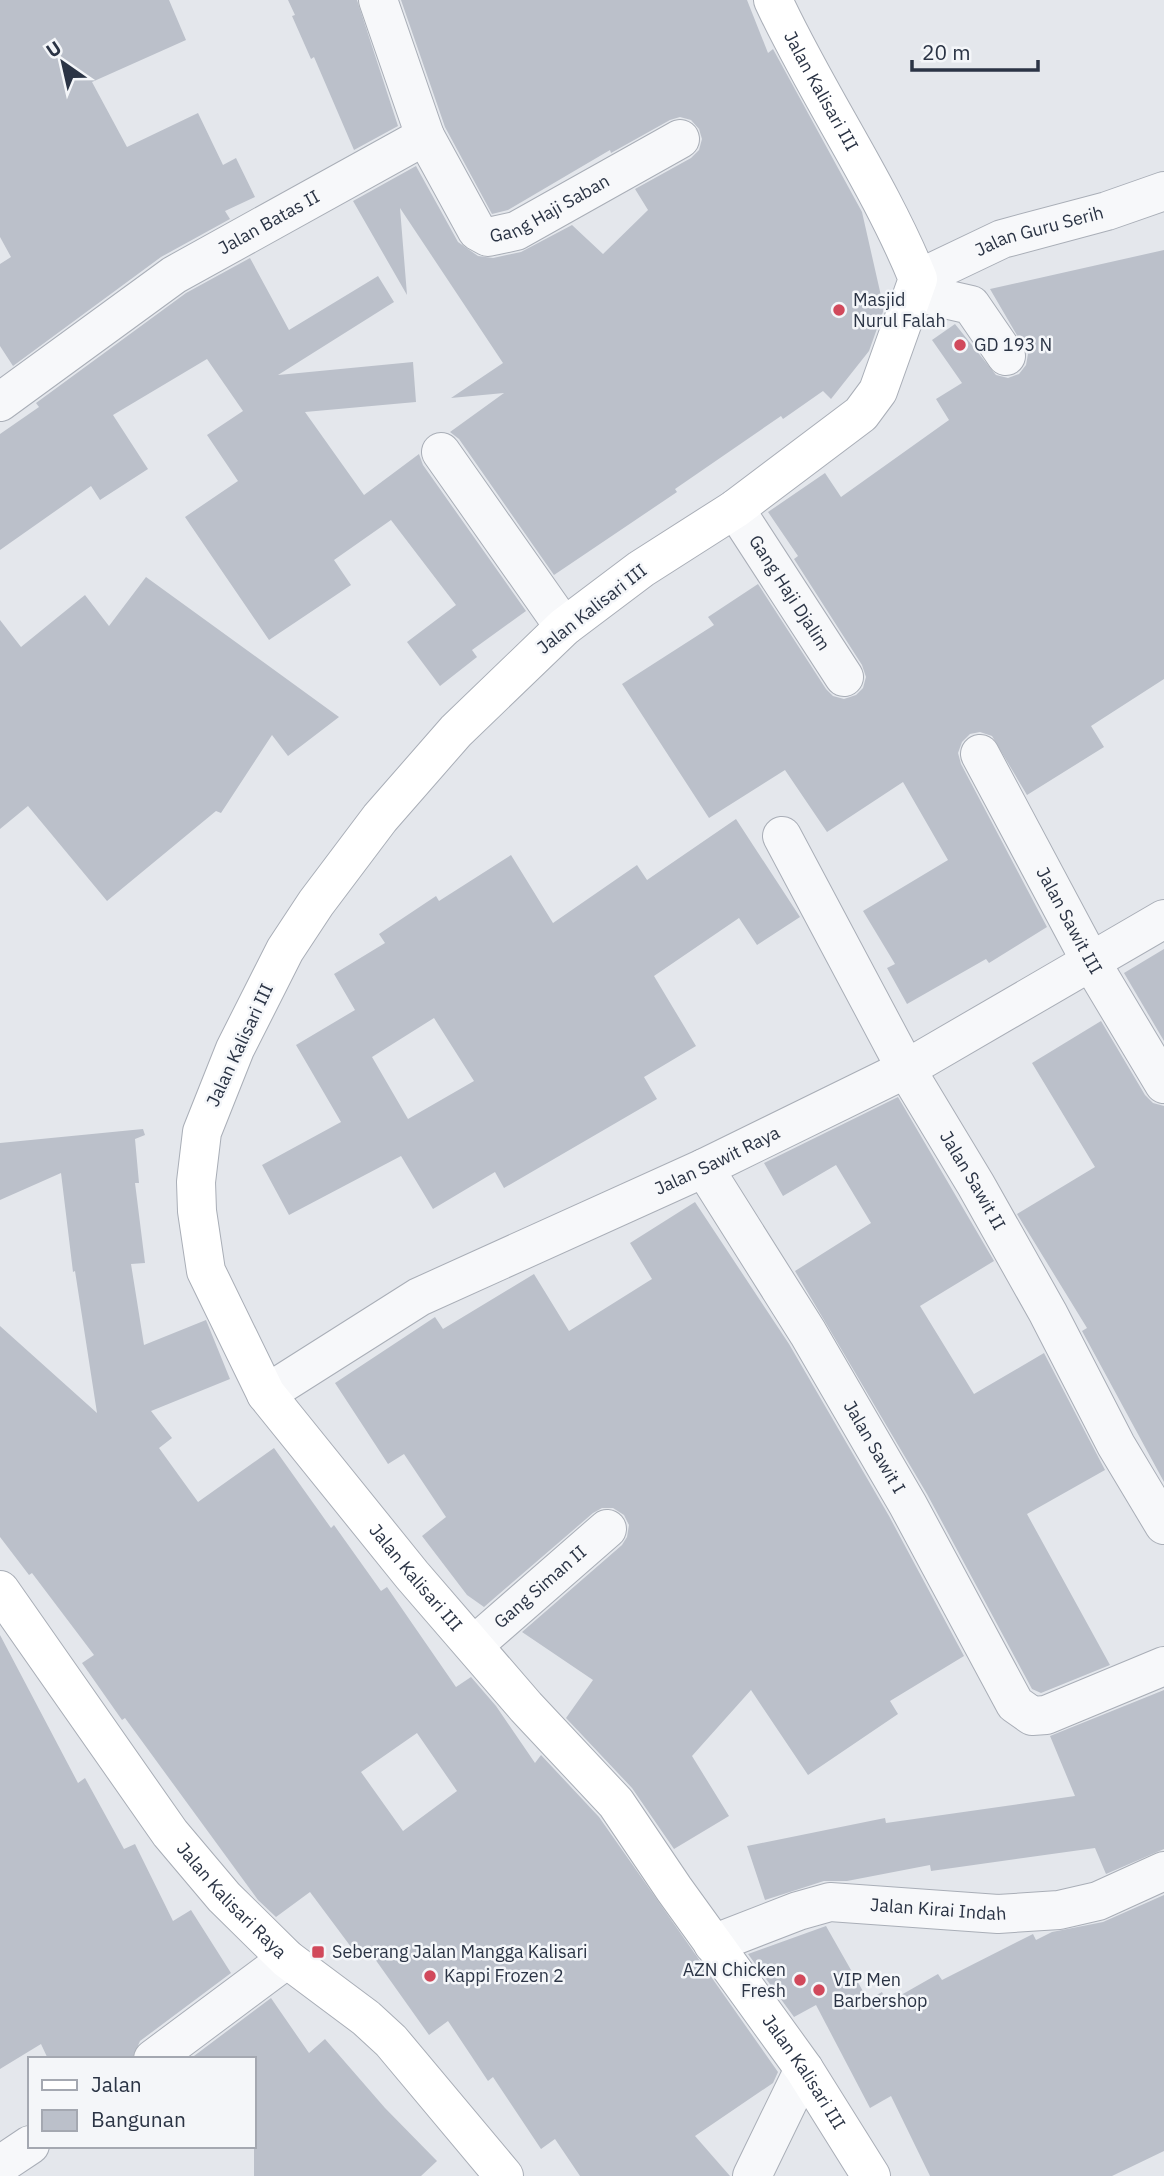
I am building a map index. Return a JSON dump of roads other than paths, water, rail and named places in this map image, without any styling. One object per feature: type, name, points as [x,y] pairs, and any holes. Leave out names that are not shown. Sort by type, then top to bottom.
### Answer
[{"type":"street","points":[[378,0],[425,136]]},
{"type":"street","name":"Jalan Kalisari III","points":[[773,0],[833,119],[897,227],[916,285],[878,391],[861,414],[735,509],[641,569],[564,626],[456,731],[380,818],[316,902],[285,950],[210,1105],[197,1157],[197,1211],[206,1271],[266,1394],[412,1575],[526,1707],[616,1803],[713,1944],[804,2069],[872,2176]]},
{"type":"street","name":"Gang Haji Saban","points":[[425,136],[477,231],[488,237],[516,231],[680,139]]},
{"type":"street","name":"Jalan Batas II","points":[[0,402],[174,275],[425,136]]},
{"type":"street","name":"Jalan Guru Serih","points":[[916,285],[1002,239],[1107,211],[1164,191]]},
{"type":"street","points":[[916,285],[971,305],[1006,356]]},
{"type":"street","points":[[441,452],[564,626]]},
{"type":"street","name":"Gang Haji Djalim","points":[[735,509],[844,677]]},
{"type":"street","name":"Jalan Sawit III","points":[[980,754],[1091,962],[1164,1084]]},
{"type":"street","name":"Jalan Sawit II","points":[[782,836],[906,1069],[1048,1313],[1116,1445],[1164,1525]]},
{"type":"street","name":"Jalan Sawit Raya","points":[[266,1394],[419,1297],[704,1168],[906,1069],[1164,919]]},
{"type":"street","name":"Jalan Sawit I","points":[[704,1168],[808,1333],[902,1493],[1015,1704],[1032,1716],[1046,1715],[1164,1666]]},
{"type":"street","name":"Gang Siman II","points":[[474,1646],[607,1529]]},
{"type":"street","name":"Jalan Kalisari Raya","points":[[0,1590],[170,1833],[224,1898],[287,1959],[366,2018],[391,2041],[502,2175]]},
{"type":"street","name":"Jalan Kirai Indah","points":[[713,1944],[798,1910],[830,1902],[998,1914],[1059,1910],[1098,1901],[1164,1871]]},
{"type":"street","points":[[156,2057],[287,1959]]},
{"type":"street","points":[[752,2176],[804,2069]]},
{"type":"street","points":[[0,2165],[28,2146]]},
{"type":"place","name":"Masjid Nurul Falah","points":[[839,310]]},
{"type":"place","name":"GD 193 N","points":[[960,345]]},
{"type":"place","name":"Seberang Jalan Mangga Kalisari","points":[[318,1952]]},
{"type":"place","name":"Kappi Frozen 2","points":[[430,1976]]},
{"type":"place","name":"AZN Chicken Fresh","points":[[800,1980]]},
{"type":"place","name":"VIP Men Barbershop","points":[[819,1990]]}]
